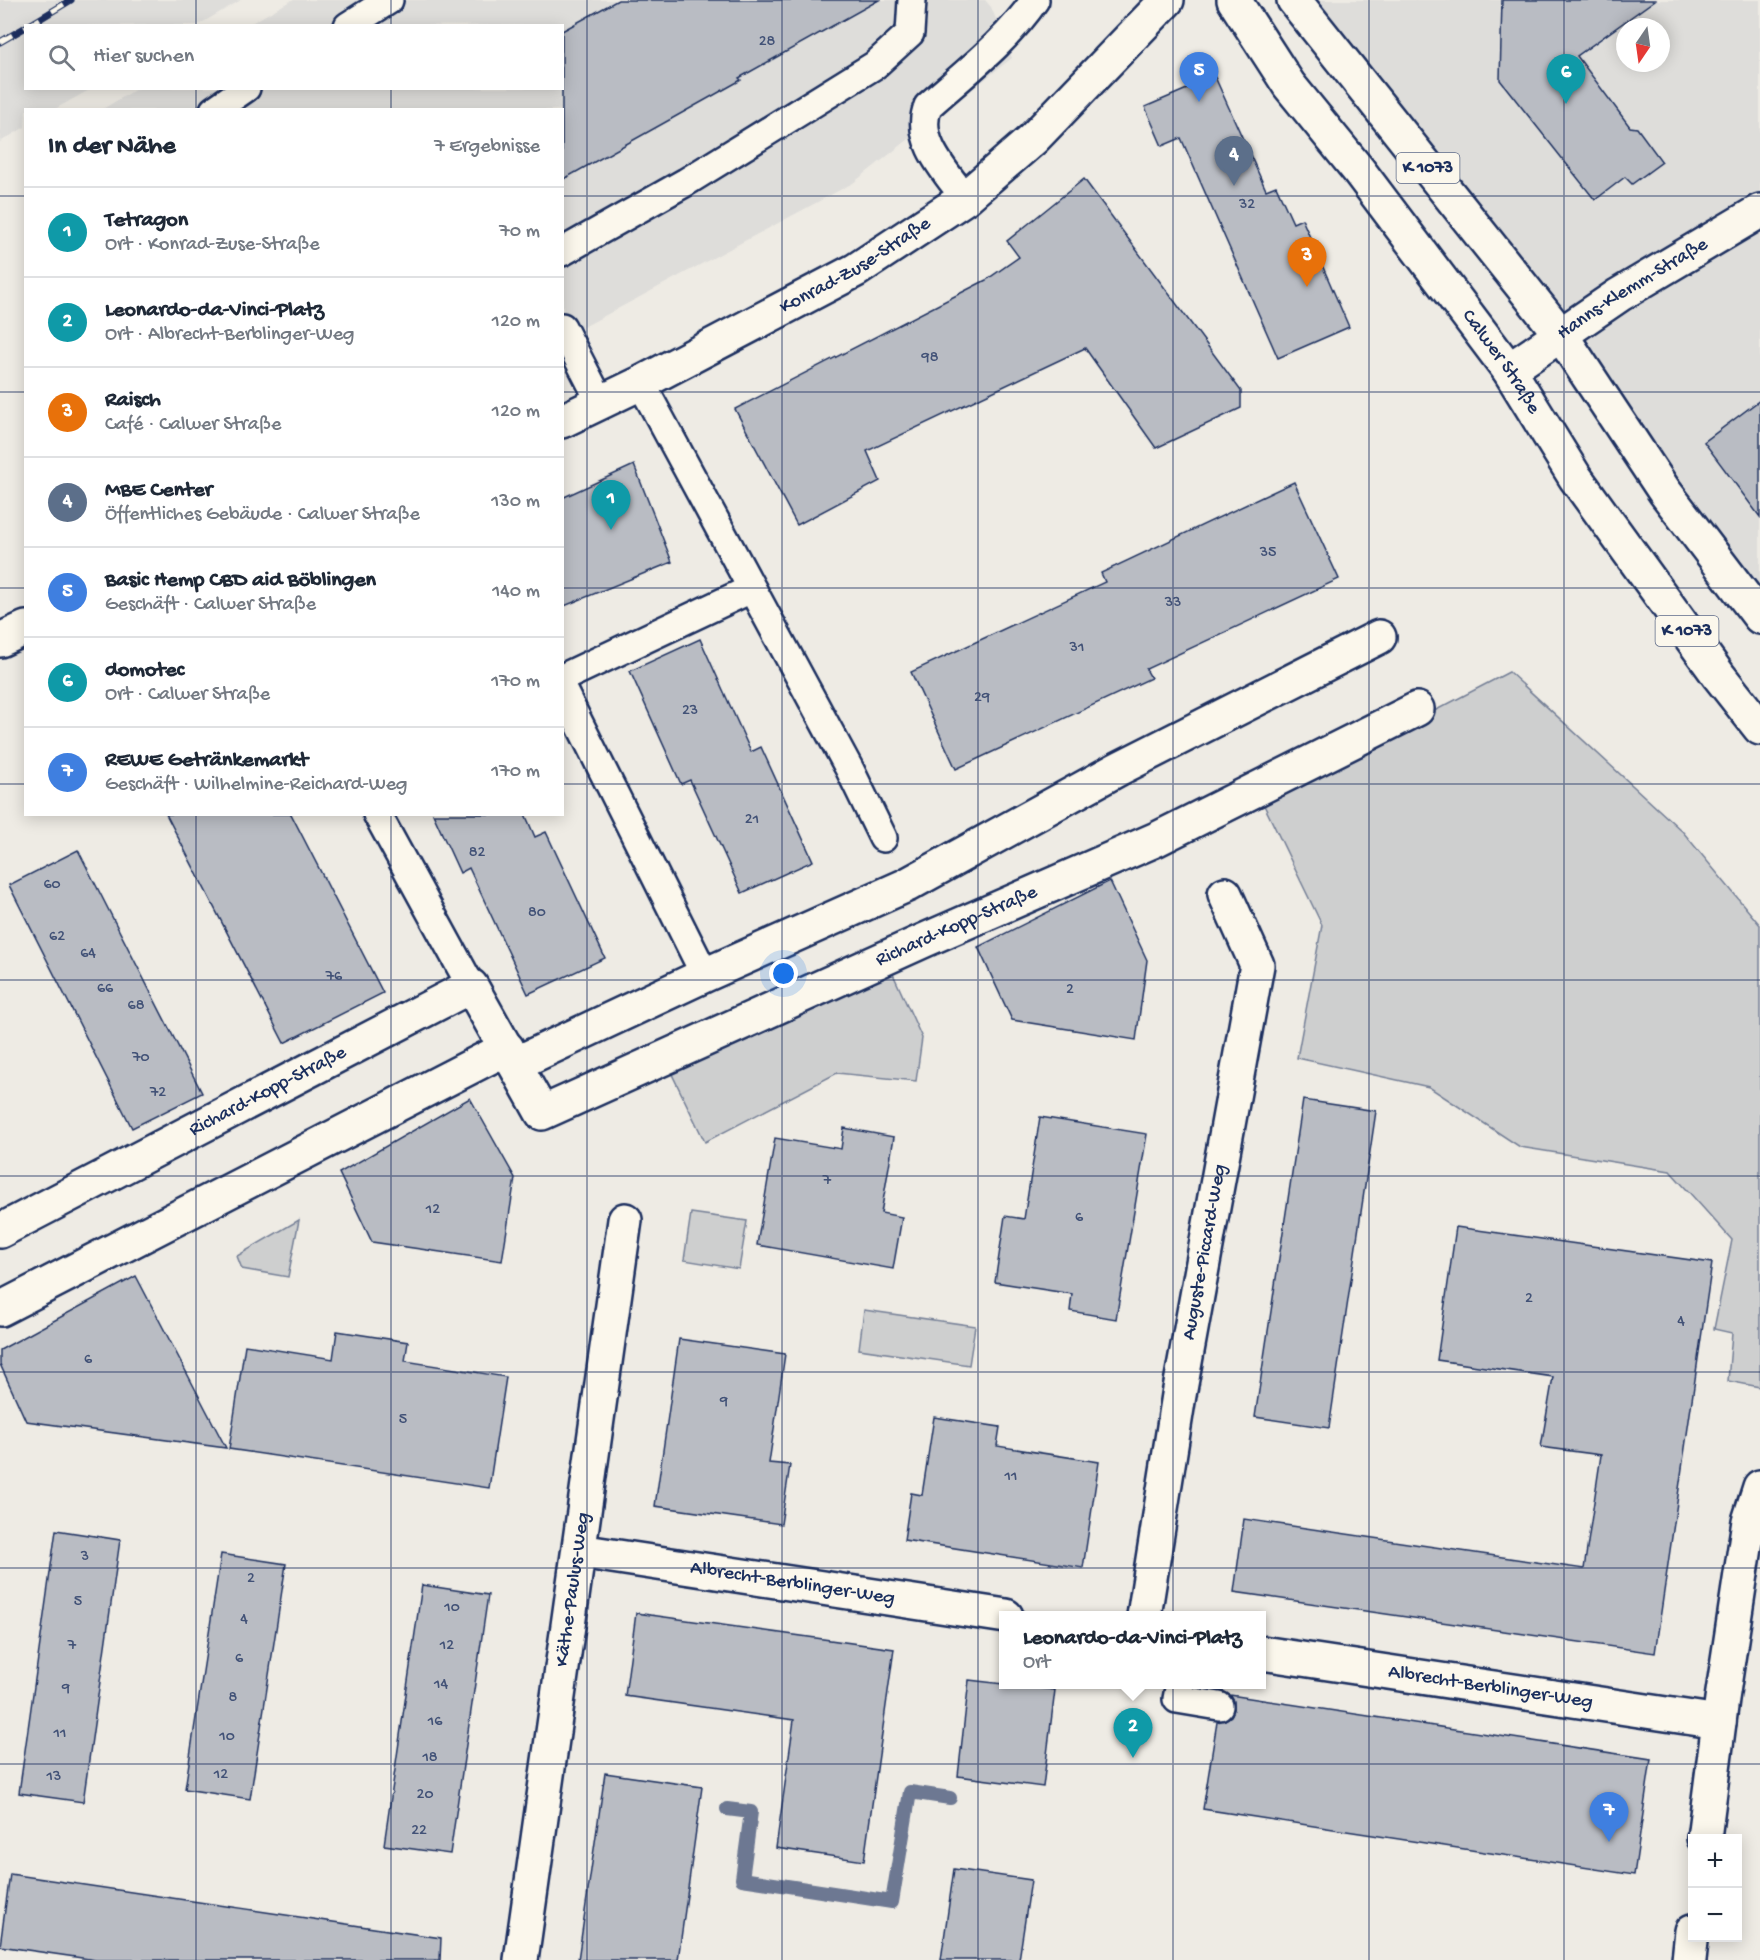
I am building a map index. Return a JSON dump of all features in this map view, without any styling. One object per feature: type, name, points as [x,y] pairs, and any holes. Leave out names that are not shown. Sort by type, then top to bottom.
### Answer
[{"type":"street","name":"Konrad-Zuse-Straße","points":[[1112,58],[1131,0]]},
{"type":"street","name":"Konrad-Zuse-Straße","points":[[564,420],[601,404],[856,270],[965,198],[1033,139],[1167,0]]},
{"type":"street","name":"Calwer Straße","points":[[1234,0],[1289,85],[1359,171],[1509,370],[1575,477],[1719,676],[1760,728]]},
{"type":"street","name":"K 1073","points":[[1294,0],[1561,335],[1665,492],[1760,617]]},
{"type":"street","name":"Hanns-Klemm-Straße","points":[[1509,370],[1619,295],[1760,211]]},
{"type":"street","points":[[0,640],[24,629]]},
{"type":"street","points":[[0,1309],[511,1056],[705,975],[907,885],[1118,769],[1379,637]]},
{"type":"street","name":"Richard-Kopp-Straße","points":[[0,1231],[471,986],[542,1113],[925,940],[1157,839],[1417,709]]},
{"type":"street","name":"Auguste-Piccard-Weg","points":[[1145,1611],[1179,1395],[1257,965],[1225,894]]},
{"type":"street","name":"Käthe-Paulus-Weg","points":[[521,1960],[625,1220]]},
{"type":"street","points":[[1705,1834],[1749,1521],[1760,1487]]},
{"type":"street","name":"Albrecht-Berblinger-Weg","points":[[579,1551],[999,1615]]},
{"type":"street","name":"Albrecht-Berblinger-Weg","points":[[1266,1654],[1719,1722]]},
{"type":"street","points":[[1689,1960],[1691,1942]]},
{"type":"lane","points":[[351,24],[389,0]]},
{"type":"lane","points":[[564,251],[686,182],[875,65],[910,33],[912,0]]},
{"type":"lane","points":[[965,198],[934,156],[926,136],[924,118],[928,106],[984,56],[1035,0]]},
{"type":"lane","points":[[217,108],[243,90]]},
{"type":"lane","points":[[565,331],[601,404]]},
{"type":"lane","points":[[640,383],[850,770],[883,838]]},
{"type":"lane","points":[[564,677],[751,589]]},
{"type":"lane","points":[[564,693],[705,975]]},
{"type":"lane","points":[[378,816],[471,986]]},
{"type":"lane","points":[[1179,1689],[1177,1699],[1219,1707]]},
{"type":"shaded area","points":[[0,0],[241,0],[200,24],[24,24],[24,90],[89,90],[57,108],[24,108],[24,128],[0,142]]},
{"type":"shaded area","points":[[292,0],[985,0],[991,7],[1012,58],[853,183],[564,337],[564,108],[104,108],[135,90],[564,90],[564,24],[250,24]]},
{"type":"shaded area","points":[[1297,0],[1760,0],[1760,613]]},
{"type":"shaded area","points":[[1509,672],[1683,832],[1760,925],[1760,1387],[1728,1381],[1732,1333],[1714,1329],[1732,1240],[1670,1171],[1520,1147],[1429,1087],[1297,1058],[1322,925],[1262,801]]},
{"type":"shaded area","points":[[888,963],[922,1038],[916,1081],[837,1073],[705,1142],[668,1066]]},
{"type":"shaded area","points":[[691,1213],[747,1221],[739,1269],[684,1260]]},
{"type":"shaded area","points":[[299,1220],[288,1277],[242,1269],[237,1256]]},
{"type":"shaded area","points":[[864,1310],[975,1326],[969,1365],[859,1349]]},
{"type":"building","points":[[618,0],[879,0],[564,179],[562,90],[564,90],[564,30]]},
{"type":"building","points":[[1502,0],[1655,0],[1630,18],[1616,18],[1616,28],[1577,56],[1630,127],[1637,128],[1662,162],[1632,184],[1625,177],[1595,200],[1500,80]]},
{"type":"building","points":[[1215,77],[1266,190],[1276,186],[1293,223],[1302,219],[1349,327],[1278,358],[1181,138],[1162,146],[1145,107]]},
{"type":"building","points":[[1084,179],[1241,391],[1241,408],[1156,448],[1085,348],[867,451],[880,481],[797,525],[735,409],[986,280],[1019,257],[1007,241]]},
{"type":"building","points":[[1760,400],[1760,517],[1704,442]]},
{"type":"building","points":[[634,465],[672,562],[564,606],[564,497]]},
{"type":"building","points":[[1294,482],[1339,579],[1146,669],[1151,678],[956,769],[911,672],[1105,582],[1101,573]]},
{"type":"building","points":[[700,639],[751,752],[761,747],[813,861],[742,893],[690,780],[681,784],[630,671]]},
{"type":"building","points":[[167,816],[292,816],[383,993],[284,1043]]},
{"type":"building","points":[[434,816],[526,816],[535,837],[546,832],[605,958],[528,994],[469,868],[460,873]]},
{"type":"building","points":[[78,850],[202,1093],[132,1128],[9,885]]},
{"type":"building","points":[[1110,881],[1147,960],[1136,1040],[1012,1020],[978,947]]},
{"type":"building","points":[[470,1098],[515,1178],[502,1261],[372,1242],[339,1173]]},
{"type":"building","points":[[1303,1100],[1376,1111],[1329,1428],[1255,1417]]},
{"type":"building","points":[[1040,1117],[1147,1134],[1116,1319],[1070,1311],[1072,1294],[995,1282],[1005,1216],[1024,1219]]},
{"type":"building","points":[[844,1128],[894,1137],[881,1213],[902,1217],[893,1269],[757,1245],[775,1138],[841,1149]]},
{"type":"building","points":[[1456,1227],[1712,1263],[1655,1653],[1234,1592],[1244,1519],[1584,1569],[1601,1455],[1541,1447],[1553,1377],[1437,1360]]},
{"type":"building","points":[[136,1276],[226,1448],[26,1421],[0,1364],[0,1350]]},
{"type":"building","points":[[337,1331],[408,1342],[405,1361],[506,1377],[489,1488],[229,1449],[245,1345],[333,1359]]},
{"type":"building","points":[[679,1339],[785,1354],[769,1463],[790,1465],[781,1524],[655,1506]]},
{"type":"building","points":[[934,1417],[1000,1427],[997,1446],[1099,1462],[1083,1568],[904,1540],[911,1493],[922,1495]]},
{"type":"building","points":[[56,1530],[120,1540],[83,1802],[19,1793]]},
{"type":"building","points":[[221,1554],[286,1564],[250,1799],[185,1789]]},
{"type":"building","points":[[422,1585],[488,1595],[450,1854],[384,1845]]},
{"type":"building","points":[[636,1613],[894,1649],[864,1861],[776,1848],[794,1720],[625,1696]]},
{"type":"building","points":[[969,1680],[999,1683],[999,1689],[1055,1690],[1043,1787],[958,1776]]},
{"type":"building","points":[[1230,1695],[1651,1759],[1634,1875],[1203,1809],[1217,1722],[1231,1716],[1234,1709],[1234,1701]]},
{"type":"building","points":[[605,1773],[702,1787],[678,1960],[578,1960]]},
{"type":"building","points":[[954,1869],[1031,1880],[1019,1960],[941,1960]]},
{"type":"building","points":[[10,1874],[441,1938],[440,1960],[96,1960],[0,1946]]},
{"type":"waterway","points":[[727,1809],[751,1812],[742,1879],[892,1902],[910,1792],[950,1798]]},
{"type":"railway","points":[[31,24],[71,0]]},
{"type":"railway","points":[[0,42],[24,28]]},
{"type":"place","name":"Basic Hemp CBD aid Böblingen","points":[[1199,102]]},
{"type":"place","name":"domotec","points":[[1566,104]]},
{"type":"place","name":"MBE Center","points":[[1234,186]]},
{"type":"place","name":"Raisch","points":[[1307,287]]},
{"type":"place","name":"Tetragon","points":[[611,530]]},
{"type":"place","name":"Leonardo-da-Vinci-Platz","points":[[1133,1758]]},
{"type":"place","name":"REWE Getränkemarkt","points":[[1609,1842]]}]
